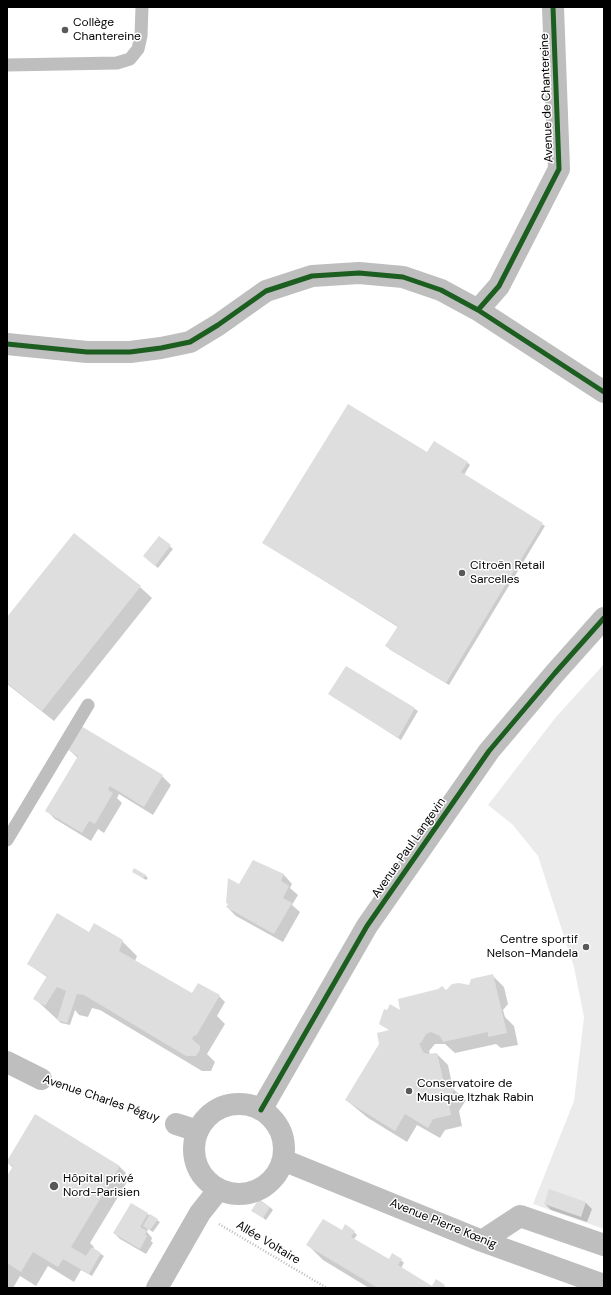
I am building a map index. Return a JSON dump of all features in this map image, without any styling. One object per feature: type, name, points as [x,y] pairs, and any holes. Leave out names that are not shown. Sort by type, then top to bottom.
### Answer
[{"type":"street","name":"Avenue de Chantereine","points":[[478,310],[499,286],[559,169],[553,7]]},
{"type":"street","points":[[7,344],[87,352],[130,352],[168,347],[190,342],[218,325],[266,291],[312,276],[359,274],[403,277],[442,290],[478,310],[604,392]]},
{"type":"street","name":"Avenue Paul Langevin","points":[[261,1110],[366,926],[490,751],[555,673],[604,618]]},
{"type":"street","name":"Avenue Charles Péguy","points":[[7,1062],[41,1079]]},
{"type":"street","points":[[232,1105],[247,1105],[261,1110],[272,1119],[280,1131],[284,1146],[283,1160],[277,1172],[269,1183],[258,1190],[245,1194],[231,1193],[219,1189],[208,1181],[200,1170],[195,1158],[194,1144],[198,1131],[206,1118],[218,1109],[232,1105]]},
{"type":"street","points":[[176,1124],[198,1131]]},
{"type":"street","name":"Avenue Pierre Kœnig","points":[[283,1160],[482,1241],[604,1285]]},
{"type":"street","points":[[157,1288],[200,1212],[219,1189]]},
{"type":"street","points":[[482,1241],[520,1216],[604,1245]]},
{"type":"lane","points":[[7,65],[117,63],[130,59],[138,49],[141,36],[142,7]]},
{"type":"lane","points":[[7,840],[88,705]]},
{"type":"shaded area","name":"Centre sportif Nelson-Mandela","points":[[604,664],[604,1229],[533,1204],[574,1101],[584,1017],[574,967],[538,856],[513,825],[488,805],[556,717]]},
{"type":"building","points":[[348,404],[427,452],[434,441],[468,462],[461,472],[543,523],[446,683],[385,646],[398,626],[262,543]]},
{"type":"building","points":[[74,533],[141,586],[42,711],[7,683],[7,617]]},
{"type":"building","points":[[159,536],[171,545],[155,566],[143,556]]},
{"type":"building","points":[[346,666],[415,708],[398,738],[328,694]]},
{"type":"building","points":[[81,726],[163,775],[144,807],[110,786],[108,790],[113,793],[95,824],[89,821],[82,833],[45,811],[78,756],[67,749]]},
{"type":"building","points":[[253,860],[284,874],[281,881],[289,886],[283,898],[292,903],[274,934],[226,907],[228,904],[226,903],[228,878],[239,884]]},
{"type":"building","points":[[134,868],[146,875],[143,878],[132,872]]},
{"type":"building","points":[[57,913],[89,932],[94,923],[123,940],[119,951],[192,993],[198,983],[220,995],[196,1036],[194,1035],[192,1039],[200,1046],[200,1050],[196,1056],[186,1056],[84,995],[77,994],[67,1023],[57,1020],[66,991],[57,987],[45,1006],[33,999],[47,976],[27,964]]},
{"type":"building","points":[[493,974],[507,1033],[488,1037],[488,1032],[443,1042],[440,1036],[431,1032],[426,1034],[421,1043],[419,1043],[423,1052],[427,1054],[437,1053],[444,1083],[455,1088],[448,1099],[451,1115],[433,1119],[428,1128],[405,1114],[395,1131],[345,1100],[379,1044],[377,1033],[389,1030],[379,1024],[384,1009],[387,1010],[390,1004],[400,1010],[398,999],[438,989],[442,986],[446,990],[452,984],[459,983],[469,985],[471,979]]},
{"type":"building","name":"Hôpital privé Nord-Parisien","points":[[35,1114],[120,1166],[71,1247],[86,1256],[92,1247],[101,1253],[89,1274],[63,1259],[58,1267],[33,1252],[21,1272],[7,1263],[7,1176],[13,1166],[7,1163],[7,1161]]},
{"type":"building","points":[[549,1189],[586,1202],[581,1217],[544,1204]]},
{"type":"building","points":[[259,1199],[270,1207],[263,1218],[251,1211]]},
{"type":"building","points":[[131,1203],[148,1213],[140,1227],[147,1231],[145,1234],[147,1236],[140,1249],[113,1233]]},
{"type":"building","points":[[150,1214],[158,1219],[150,1230],[143,1226]]},
{"type":"building","points":[[323,1219],[342,1230],[345,1224],[355,1231],[351,1237],[389,1259],[392,1253],[402,1259],[398,1265],[432,1286],[436,1279],[445,1285],[443,1288],[378,1288],[306,1245]]},
{"type":"cycle path","points":[[553,7],[559,169],[499,286],[478,310],[604,392]]},
{"type":"cycle path","points":[[7,344],[87,352],[130,352],[190,342],[218,325],[266,291],[312,276],[359,273],[403,277],[441,290],[478,310]]},
{"type":"cycle path","points":[[261,1110],[367,926],[489,751],[604,618]]},
{"type":"place","name":"Collège Chantereine","points":[[65,30]]},
{"type":"place","name":"Citroën Retail Sarcelles","points":[[462,573]]},
{"type":"place","name":"Centre sportif Nelson-Mandela","points":[[586,947]]},
{"type":"place","name":"Conservatoire de Musique Itzhak Rabin","points":[[409,1091]]},
{"type":"place","name":"Hôpital privé Nord-Parisien","points":[[54,1186]]}]
